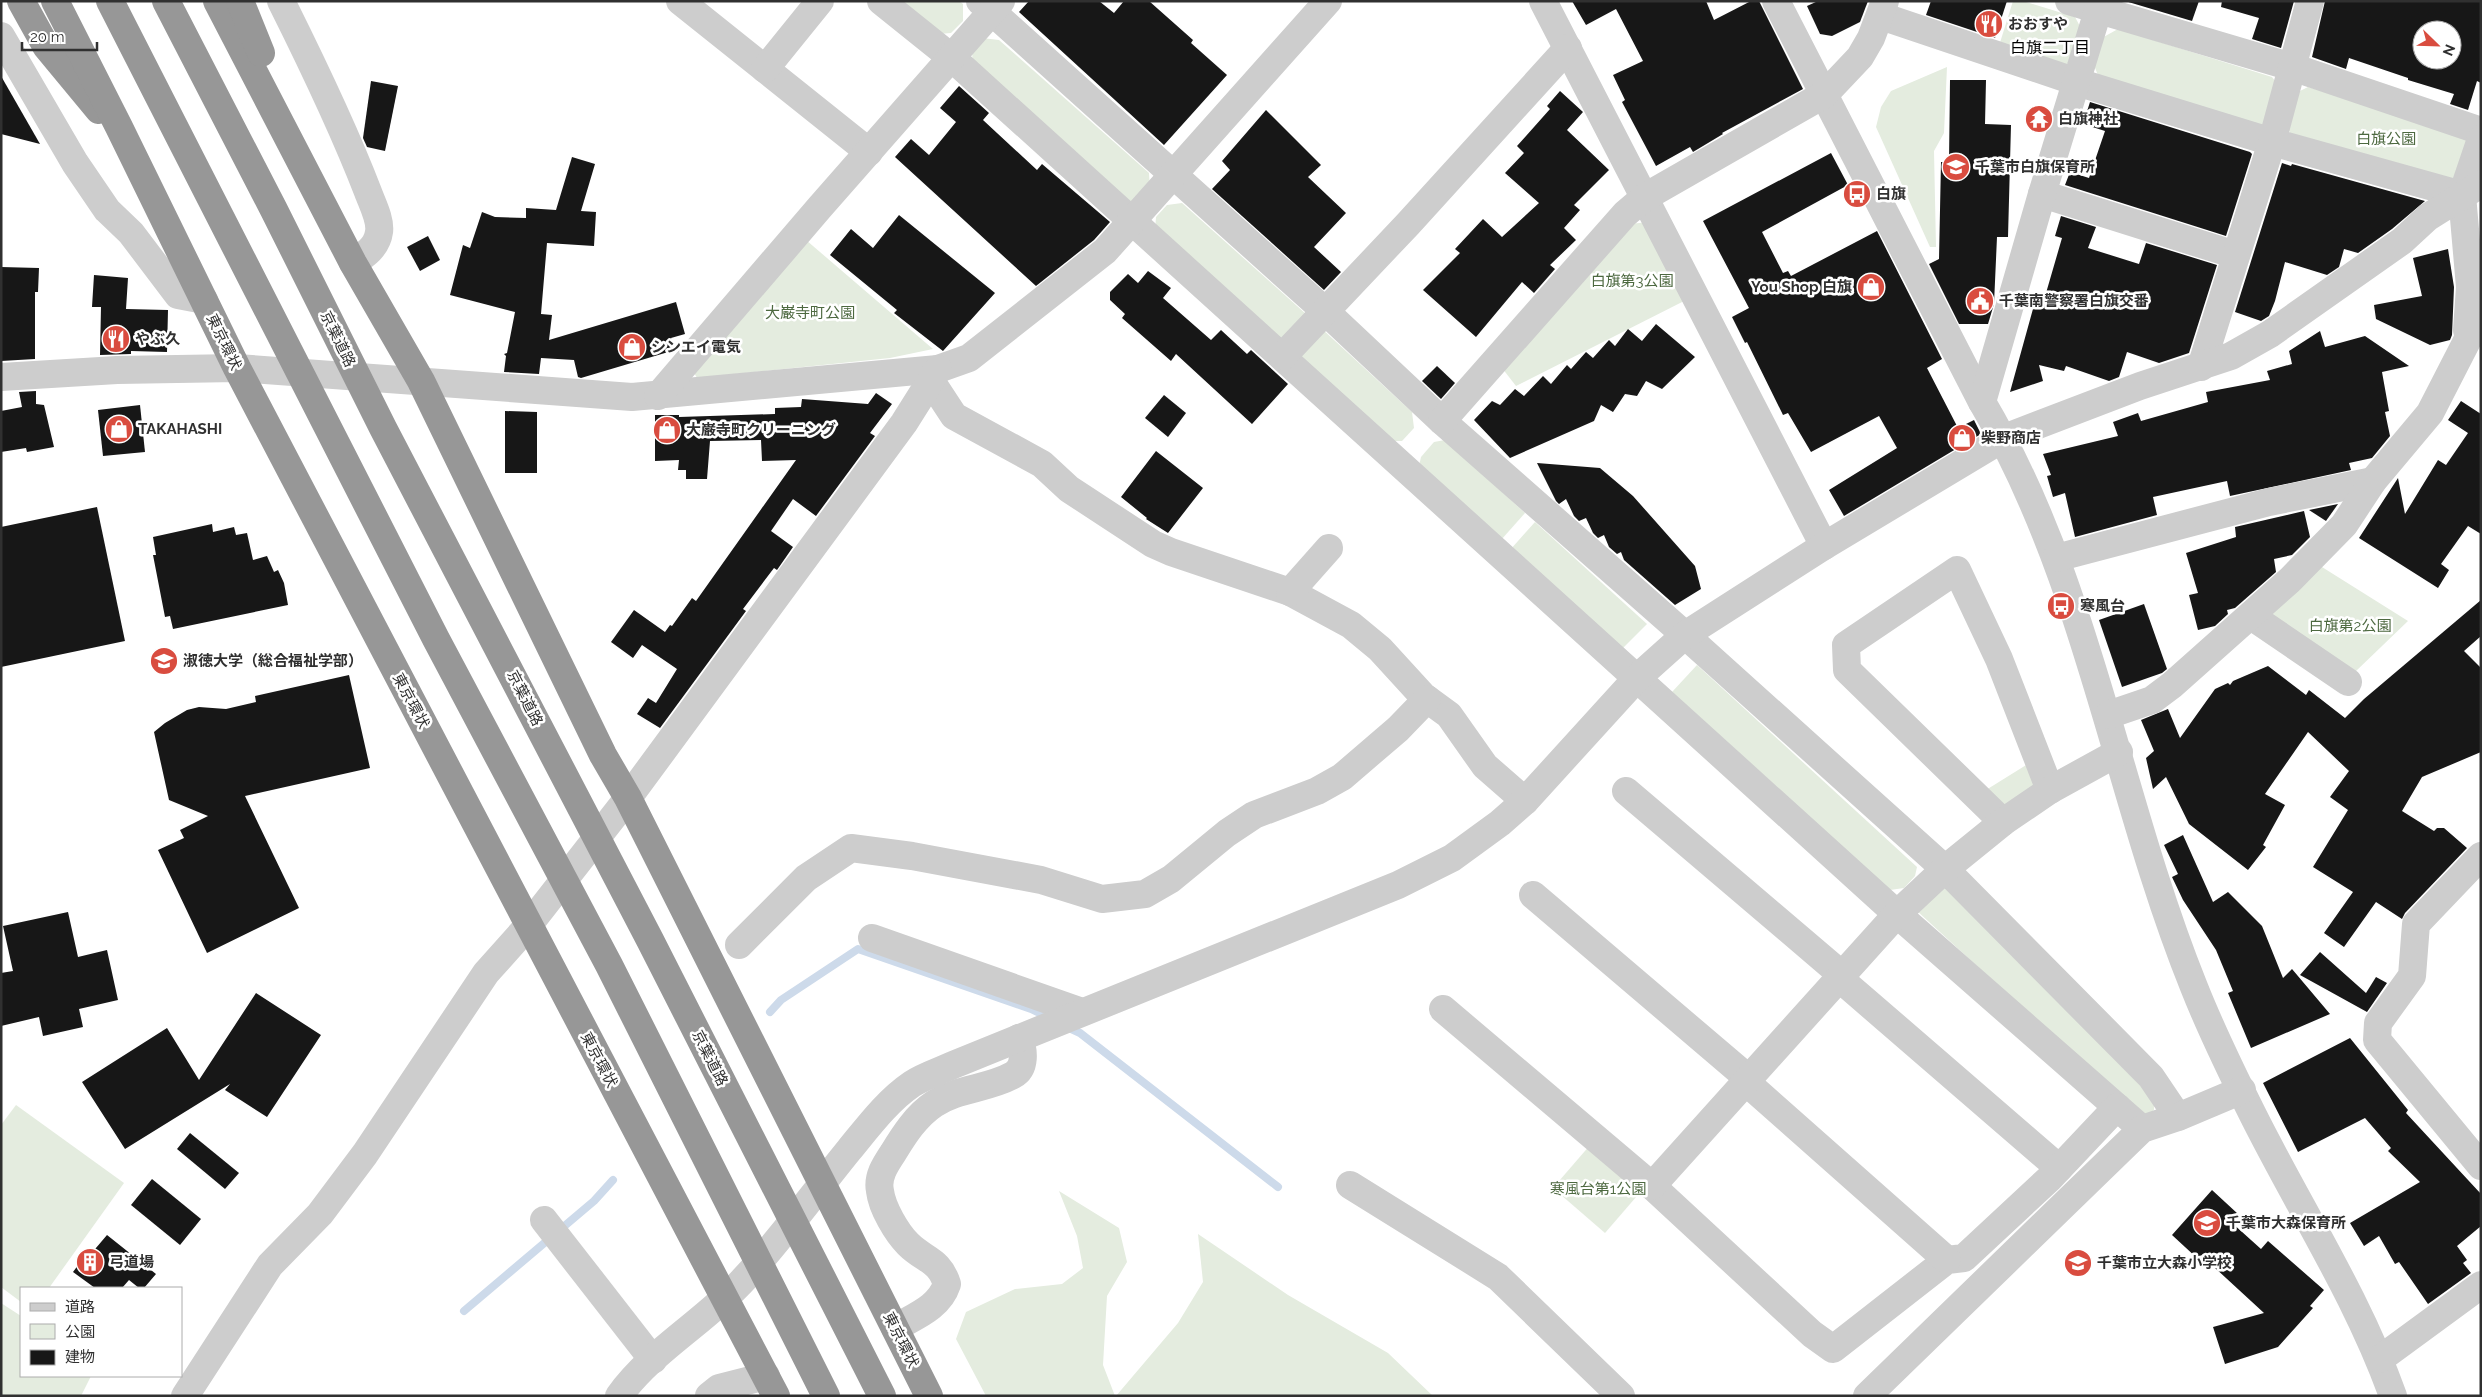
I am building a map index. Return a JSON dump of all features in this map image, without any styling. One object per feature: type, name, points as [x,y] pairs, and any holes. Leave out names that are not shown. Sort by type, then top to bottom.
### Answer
[{"type":"highway","points":[[21,1],[46,46],[94,105],[120,127]]},
{"type":"highway","name":"東京環状","points":[[55,1],[120,127],[204,300],[250,369],[528,926],[771,1386]]},
{"type":"highway","points":[[110,1],[436,638],[609,965],[777,1303],[826,1396]]},
{"type":"highway","name":"京葉道路","points":[[166,1],[274,210],[383,428],[522,691],[882,1396]]},
{"type":"highway","name":"東京環状","points":[[218,1],[603,755],[621,807],[704,950],[929,1396]]},
{"type":"highway","points":[[240,1],[263,59],[266,96]]},
{"type":"street","points":[[680,1],[869,152]]},
{"type":"street","points":[[765,69],[820,1]]},
{"type":"street","points":[[881,1],[952,58],[1283,356],[1395,473],[1637,678],[1897,914],[2142,1129]]},
{"type":"street","points":[[185,1396],[270,1264],[326,1206],[365,1154],[486,973],[528,926],[621,807],[904,423],[935,375],[969,358],[1105,251],[1328,1]]},
{"type":"street","points":[[1543,1],[1824,546]]},
{"type":"street","points":[[1776,1],[1982,402],[2004,438],[2056,558],[2082,629],[2164,906],[2194,988],[2252,1114],[2357,1307],[2380,1359],[2393,1396]]},
{"type":"street","points":[[2069,1],[2100,6],[2292,66],[2481,131]]},
{"type":"street","points":[[2201,367],[2272,142],[2310,1]]},
{"type":"street","points":[[283,3],[353,154],[378,219],[380,231],[376,243],[368,252],[353,263]]},
{"type":"street","points":[[658,396],[952,58],[991,5],[1173,177],[1325,312],[1442,421],[1685,635],[1945,869],[2151,1077],[2178,1117]]},
{"type":"street","points":[[1982,402],[2042,194],[2100,6]]},
{"type":"street","points":[[1442,421],[1625,214],[1645,197],[1825,94],[1860,57],[1883,9],[2077,82],[2272,142],[2471,190]]},
{"type":"street","points":[[1,36],[74,162],[108,210],[130,233],[178,295],[204,300]]},
{"type":"street","points":[[1283,356],[1408,224],[1568,48]]},
{"type":"street","points":[[2108,715],[2152,700],[2172,686],[2290,580],[2344,525],[2373,481],[2430,412],[2469,337],[2467,330],[2476,289],[2471,190],[2481,139]]},
{"type":"street","points":[[619,1396],[653,1360],[706,1316],[744,1280],[868,1127],[895,1098],[913,1083],[1082,1012],[1427,872],[1485,836],[1525,801],[1637,678],[1685,635],[1824,546],[2004,438],[2140,386],[2231,356],[2278,329],[2394,246],[2428,217],[2471,190]]},
{"type":"street","points":[[2042,194],[2236,255]]},
{"type":"street","points":[[1,377],[117,370],[250,369],[632,397],[896,372],[935,375]]},
{"type":"street","points":[[935,375],[954,416],[1042,464],[1070,489],[1153,544],[1178,555],[1290,592],[1350,625],[1365,636],[1427,699],[1449,715],[1485,766],[1525,801]]},
{"type":"street","points":[[2056,558],[2269,502],[2373,481]]},
{"type":"street","points":[[1290,592],[1329,548]]},
{"type":"street","points":[[2004,822],[1847,670],[1846,645],[1957,570],[1999,659],[2050,790]]},
{"type":"street","points":[[2251,616],[2348,682]]},
{"type":"street","points":[[738,946],[806,878],[851,848],[912,856],[1041,880],[1102,899],[1145,894],[1171,879],[1219,839],[1254,815],[1317,791],[1342,777],[1398,729],[1427,699]]},
{"type":"street","points":[[1652,1186],[1897,914],[1945,869],[2004,822],[2050,790],[2118,752]]},
{"type":"street","points":[[1626,791],[1841,976],[2058,1168]]},
{"type":"street","points":[[2481,856],[2416,924],[2412,976],[2378,1023],[2377,1040],[2481,1166]]},
{"type":"street","points":[[1533,895],[1747,1081],[1947,1260]]},
{"type":"street","points":[[872,938],[1082,1012]]},
{"type":"street","points":[[1442,1008],[1652,1186],[1812,1334],[1833,1349],[1947,1260],[1964,1258],[2058,1168],[2117,1106]]},
{"type":"street","points":[[895,1328],[932,1306],[942,1297],[947,1284],[937,1264],[909,1246],[901,1236],[882,1200],[879,1182],[881,1173],[910,1127],[921,1114],[936,1103],[954,1094],[1014,1075],[1022,1063],[1023,1047],[1019,1038]]},
{"type":"street","points":[[1867,1396],[2142,1129],[2178,1117],[2242,1090]]},
{"type":"street","points":[[1350,1185],[1498,1277],[1621,1396]]},
{"type":"street","points":[[544,1220],[653,1360]]},
{"type":"street","points":[[2380,1359],[2481,1285]]},
{"type":"street","points":[[709,1396],[719,1388],[771,1386]]},
{"type":"green space","points":[[901,1],[959,1],[963,4],[963,21],[951,33],[939,34]]},
{"type":"green space","points":[[2013,1],[2023,1],[2075,17],[2083,32],[2075,59],[2060,68],[1998,49]]},
{"type":"green space","points":[[2118,29],[2272,77],[2282,90],[2273,119],[2258,128],[2100,80],[2093,63],[2100,39]]},
{"type":"green space","points":[[982,38],[999,40],[1149,173],[1150,190],[1138,201],[1124,201],[973,68],[972,51]]},
{"type":"green space","points":[[1947,67],[1944,133],[1934,151],[1936,247],[1930,247],[1876,127],[1881,107],[1891,91]]},
{"type":"green space","name":"白旗公園","points":[[2308,87],[2470,136],[2459,175],[2446,185],[2293,139],[2285,122],[2294,94]]},
{"type":"green space","points":[[1182,203],[1306,314],[1280,341],[1155,231],[1156,217],[1167,205]]},
{"type":"green space","name":"白旗第3公園","points":[[1650,222],[1688,299],[1516,386],[1502,368],[1629,224]]},
{"type":"green space","name":"大巌寺町公園","points":[[806,240],[933,349],[890,358],[697,378],[693,371]]},
{"type":"green space","points":[[1321,328],[1412,412],[1414,428],[1402,441],[1391,441],[1296,354]]},
{"type":"green space","points":[[1445,440],[1525,513],[1501,540],[1419,466],[1421,457],[1434,442]]},
{"type":"green space","points":[[1535,522],[1647,624],[1620,651],[1510,550]]},
{"type":"green space","name":"白旗第2公園","points":[[2314,562],[2408,621],[2355,672],[2265,611]]},
{"type":"green space","points":[[1697,665],[1917,867],[1915,876],[1904,888],[1890,890],[1672,692]]},
{"type":"green space","points":[[2031,762],[2040,782],[2005,807],[1986,790]]},
{"type":"green space","points":[[1941,884],[2154,1099],[2154,1110],[2146,1117],[2139,1115],[1916,910]]},
{"type":"green space","points":[[16,1105],[124,1183],[50,1287],[20,1287],[20,1301],[1,1287],[1,1125]]},
{"type":"green space","name":"寒風台第1公園","points":[[1591,1144],[1643,1189],[1605,1233],[1553,1188]]},
{"type":"green space","points":[[1059,1191],[1119,1228],[1127,1262],[1107,1296],[1103,1365],[1115,1396],[986,1396],[956,1339],[966,1312],[1015,1289],[1062,1284],[1083,1268],[1077,1236]]},
{"type":"green space","points":[[1198,1234],[1288,1295],[1388,1353],[1433,1396],[1116,1396],[1178,1323],[1203,1282]]},
{"type":"green space","points":[[1,1303],[20,1315],[20,1377],[90,1377],[81,1396],[1,1396]]},
{"type":"building","points":[[1029,1],[1099,1],[1114,13],[1124,1],[1149,1],[1193,40],[1191,43],[1227,75],[1164,145],[1019,12]]},
{"type":"building","points":[[1572,1],[1706,1],[1714,20],[1751,1],[1759,1],[1803,89],[1722,133],[1693,152],[1690,147],[1656,166],[1622,102],[1625,100],[1613,75],[1643,61],[1616,9],[1586,25]]},
{"type":"building","points":[[1818,1],[1868,1],[1860,22],[1832,36],[1820,34],[1807,6]]},
{"type":"building","points":[[1931,1],[2007,1],[1995,38],[1926,15]]},
{"type":"building","points":[[2125,1],[2199,1],[2192,21]]},
{"type":"building","points":[[2222,1],[2294,1],[2281,48],[2252,39],[2259,18],[2221,7]]},
{"type":"building","points":[[2325,1],[2481,1],[2481,83],[2477,81],[2468,110],[2450,104],[2454,94],[2408,80],[2408,78],[2349,58],[2346,69],[2312,57]]},
{"type":"building","points":[[1,76],[40,144],[1,134]]},
{"type":"building","points":[[1950,80],[1986,80],[1985,124],[2011,125],[2008,237],[1997,237],[1994,304],[1988,324],[1959,324],[1929,264],[1939,259],[1941,162],[1949,162]]},
{"type":"building","points":[[371,81],[398,86],[385,151],[367,147],[363,138]]},
{"type":"building","points":[[959,86],[989,113],[983,120],[1037,170],[1042,164],[1110,222],[1094,240],[1036,286],[895,157],[911,139],[929,155],[956,122],[940,108]]},
{"type":"building","points":[[1560,91],[1583,112],[1567,130],[1609,170],[1574,205],[1580,210],[1564,228],[1576,240],[1550,265],[1555,269],[1534,293],[1522,282],[1476,337],[1423,290],[1460,253],[1455,249],[1483,219],[1502,237],[1539,203],[1505,173],[1524,153],[1517,146],[1550,109],[1547,106]]},
{"type":"building","points":[[2090,102],[2250,152],[2252,154],[2226,236],[2065,185],[2070,172],[2089,178],[2105,131],[2083,124]]},
{"type":"building","points":[[1266,110],[1321,165],[1308,177],[1346,213],[1314,247],[1341,272],[1324,290],[1212,189],[1230,170],[1222,161]]},
{"type":"building","points":[[1831,153],[1848,185],[1762,232],[1783,273],[1788,271],[1791,276],[1877,231],[1942,359],[1927,368],[1958,428],[1974,420],[1981,434],[1844,516],[1829,490],[1897,448],[1879,416],[1811,452],[1788,413],[1783,415],[1747,342],[1745,343],[1732,317],[1749,308],[1703,221]]},
{"type":"building","points":[[572,157],[595,164],[581,211],[596,212],[594,246],[547,243],[541,314],[552,315],[549,340],[676,302],[685,334],[671,338],[675,350],[581,378],[578,377],[574,360],[541,358],[539,374],[504,372],[506,356],[504,354],[507,353],[515,312],[450,295],[463,245],[470,248],[482,212],[495,217],[526,218],[526,208],[556,210]]},
{"type":"building","points":[[2282,163],[2291,166],[2292,164],[2425,201],[2392,229],[2358,253],[2344,249],[2339,267],[2327,275],[2285,262],[2269,316],[2261,321],[2235,312]]},
{"type":"building","points":[[899,215],[995,293],[943,351],[894,313],[897,310],[830,255],[851,229],[873,248]]},
{"type":"building","points":[[2061,216],[2096,227],[2088,248],[2139,264],[2146,243],[2217,265],[2189,353],[2159,363],[2127,352],[2119,377],[2109,381],[2066,366],[2064,371],[2039,365],[2043,381],[2010,392],[2036,298],[2044,300],[2062,238],[2055,236]]},
{"type":"building","points":[[428,236],[440,260],[420,271],[407,247]]},
{"type":"building","points":[[2448,249],[2454,287],[2452,335],[2450,340],[2430,345],[2376,319],[2374,305],[2422,296],[2413,258]]},
{"type":"building","points":[[1,267],[39,268],[38,292],[35,292],[35,359],[1,361]]},
{"type":"building","points":[[1148,271],[1171,288],[1163,298],[1211,340],[1221,330],[1247,354],[1251,350],[1288,384],[1252,424],[1176,354],[1171,361],[1122,318],[1125,314],[1110,300],[1110,292],[1128,274],[1138,283]]},
{"type":"building","points":[[94,275],[128,278],[126,309],[168,310],[167,352],[131,351],[131,354],[100,355],[101,307],[92,307]]},
{"type":"building","points":[[1656,324],[1695,357],[1662,389],[1646,381],[1637,396],[1625,394],[1613,412],[1601,405],[1594,421],[1510,458],[1474,420],[1492,401],[1500,405],[1515,389],[1524,396],[1543,376],[1551,384],[1567,365],[1571,369],[1586,352],[1593,358],[1609,340],[1615,346],[1628,329],[1642,341]]},
{"type":"building","points":[[2320,331],[2325,347],[2365,336],[2409,366],[2382,372],[2389,411],[2385,412],[2390,436],[2372,458],[2349,463],[2351,470],[2230,496],[2227,481],[2153,497],[2157,515],[2075,537],[2065,493],[2053,497],[2047,476],[2051,475],[2043,454],[2118,436],[2113,422],[2138,413],[2141,421],[2208,402],[2206,392],[2270,380],[2267,371],[2292,364],[2289,351]]},
{"type":"building","points":[[1437,366],[1455,383],[1441,399],[1422,381]]},
{"type":"building","points":[[36,391],[36,404],[44,405],[54,447],[27,452],[26,448],[1,452],[1,411],[22,407],[19,392]]},
{"type":"building","points":[[876,393],[892,404],[870,433],[875,436],[816,516],[793,499],[771,531],[793,547],[777,570],[774,568],[743,609],[746,611],[660,728],[637,714],[648,698],[656,703],[677,669],[642,645],[633,658],[611,642],[634,610],[665,632],[670,625],[672,626],[692,598],[696,601],[796,460],[762,461],[761,440],[710,441],[707,479],[686,479],[686,470],[678,470],[679,460],[655,461],[655,415],[679,415],[679,417],[775,414],[775,408],[801,407],[802,399],[868,404]]},
{"type":"building","points":[[1164,395],[1186,413],[1168,437],[1145,418]]},
{"type":"building","points":[[2461,401],[2481,414],[2481,534],[2468,526],[2441,564],[2449,570],[2438,588],[2359,538],[2398,478],[2405,514],[2438,460],[2446,465],[2468,433],[2448,420]]},
{"type":"building","points":[[140,405],[145,452],[103,456],[98,410]]},
{"type":"building","points":[[505,411],[537,412],[537,473],[505,473]]},
{"type":"building","points":[[1156,451],[1203,488],[1168,533],[1146,519],[1121,497]]},
{"type":"building","points":[[1537,463],[1600,468],[1633,496],[1695,566],[1701,589],[1675,605],[1624,560],[1621,552],[1617,554],[1609,547],[1604,535],[1598,538],[1593,533],[1586,518],[1579,521],[1574,516],[1566,499],[1559,504],[1556,501]]},
{"type":"building","points":[[2338,504],[2326,521],[2309,510]]},
{"type":"building","points":[[97,507],[125,641],[1,667],[1,527]]},
{"type":"building","points":[[2304,511],[2310,537],[2292,555],[2274,559],[2276,572],[2235,608],[2227,610],[2228,614],[2215,626],[2198,630],[2189,595],[2198,593],[2186,553],[2236,537],[2235,527]]},
{"type":"building","points":[[212,524],[213,532],[234,527],[236,535],[247,533],[253,560],[267,556],[274,572],[278,570],[284,583],[288,605],[173,629],[170,616],[165,617],[153,555],[156,555],[153,537]]},
{"type":"building","points":[[2481,600],[2481,636],[2464,651],[2481,668],[2481,752],[2422,777],[2402,811],[2434,831],[2437,828],[2444,828],[2467,848],[2405,913],[2402,919],[2376,902],[2344,947],[2324,933],[2353,892],[2313,867],[2348,810],[2330,797],[2349,771],[2308,732],[2265,794],[2285,805],[2263,845],[2266,847],[2248,870],[2189,824],[2166,777],[2153,789],[2146,758],[2154,751],[2141,720],[2168,709],[2180,738],[2215,689],[2228,683],[2230,685],[2233,681],[2268,666],[2306,695],[2309,690],[2345,718],[2364,699]]},
{"type":"building","points":[[2144,604],[2167,669],[2162,673],[2122,687],[2099,620]]},
{"type":"building","points":[[349,675],[370,768],[245,796],[299,908],[207,953],[158,850],[184,838],[180,830],[208,816],[169,800],[154,732],[187,710],[199,707],[226,709],[256,702],[255,696]]},
{"type":"building","points":[[2183,835],[2213,902],[2228,892],[2262,926],[2283,978],[2292,969],[2330,1014],[2251,1048],[2228,993],[2233,991],[2216,950],[2183,900],[2172,877],[2178,874],[2164,845]]},
{"type":"building","points":[[68,912],[78,957],[107,950],[118,1000],[79,1009],[83,1027],[43,1036],[39,1017],[1,1026],[1,973],[13,971],[3,926]]},
{"type":"building","points":[[2320,952],[2366,993],[2376,977],[2387,983],[2367,1012],[2300,975]]},
{"type":"building","points":[[256,993],[321,1035],[267,1117],[225,1090],[230,1084],[125,1149],[82,1082],[167,1028],[199,1080]]},
{"type":"building","points":[[2350,1038],[2408,1110],[2406,1113],[2481,1194],[2481,1226],[2457,1246],[2467,1260],[2463,1263],[2471,1273],[2428,1304],[2399,1262],[2395,1264],[2379,1236],[2364,1246],[2350,1223],[2420,1182],[2388,1151],[2391,1148],[2365,1118],[2298,1152],[2263,1083]]},
{"type":"building","points":[[190,1133],[239,1173],[225,1189],[177,1149]]},
{"type":"building","points":[[152,1179],[201,1219],[180,1245],[131,1205]]},
{"type":"building","points":[[2212,1190],[2238,1214],[2231,1222],[2261,1249],[2268,1241],[2324,1290],[2310,1306],[2313,1308],[2278,1347],[2225,1364],[2213,1327],[2264,1313],[2201,1255],[2198,1259],[2172,1235]]},
{"type":"building","points":[[107,1235],[156,1274],[145,1287],[138,1287],[129,1280],[123,1287],[94,1287],[73,1272],[87,1253],[90,1255]]},
{"type":"waterway","points":[[770,1012],[781,1000],[858,949],[1031,1009],[1050,1018]]},
{"type":"waterway","points":[[1067,1027],[1080,1033],[1278,1187]]},
{"type":"waterway","points":[[464,1311],[594,1201],[613,1180]]},
{"type":"place","name":"おおすや","points":[[1989,24]]},
{"type":"place","name":"白旗神社","points":[[2039,119]]},
{"type":"place","name":"千葉市白旗保育所","points":[[1956,167]]},
{"type":"place","name":"白旗","points":[[1857,194]]},
{"type":"place","name":"You Shop 白旗","points":[[1871,287]]},
{"type":"place","name":"千葉南警察署白旗交番","points":[[1980,301]]},
{"type":"place","name":"やぶ久","points":[[116,339]]},
{"type":"place","name":"シンエイ電気","points":[[632,347]]},
{"type":"place","name":"TAKAHASHI","points":[[119,429]]},
{"type":"place","name":"大巌寺町クリーニング","points":[[667,430]]},
{"type":"place","name":"柴野商店","points":[[1962,438]]},
{"type":"place","name":"寒風台","points":[[2061,606]]},
{"type":"place","name":"淑徳大学（総合福祉学部）","points":[[164,661]]},
{"type":"place","name":"千葉市大森保育所","points":[[2207,1223]]},
{"type":"place","name":"弓道場","points":[[90,1262]]},
{"type":"place","name":"千葉市立大森小学校","points":[[2078,1263]]},
{"type":"district","name":"白旗二丁目","points":[[2050,47]]}]
